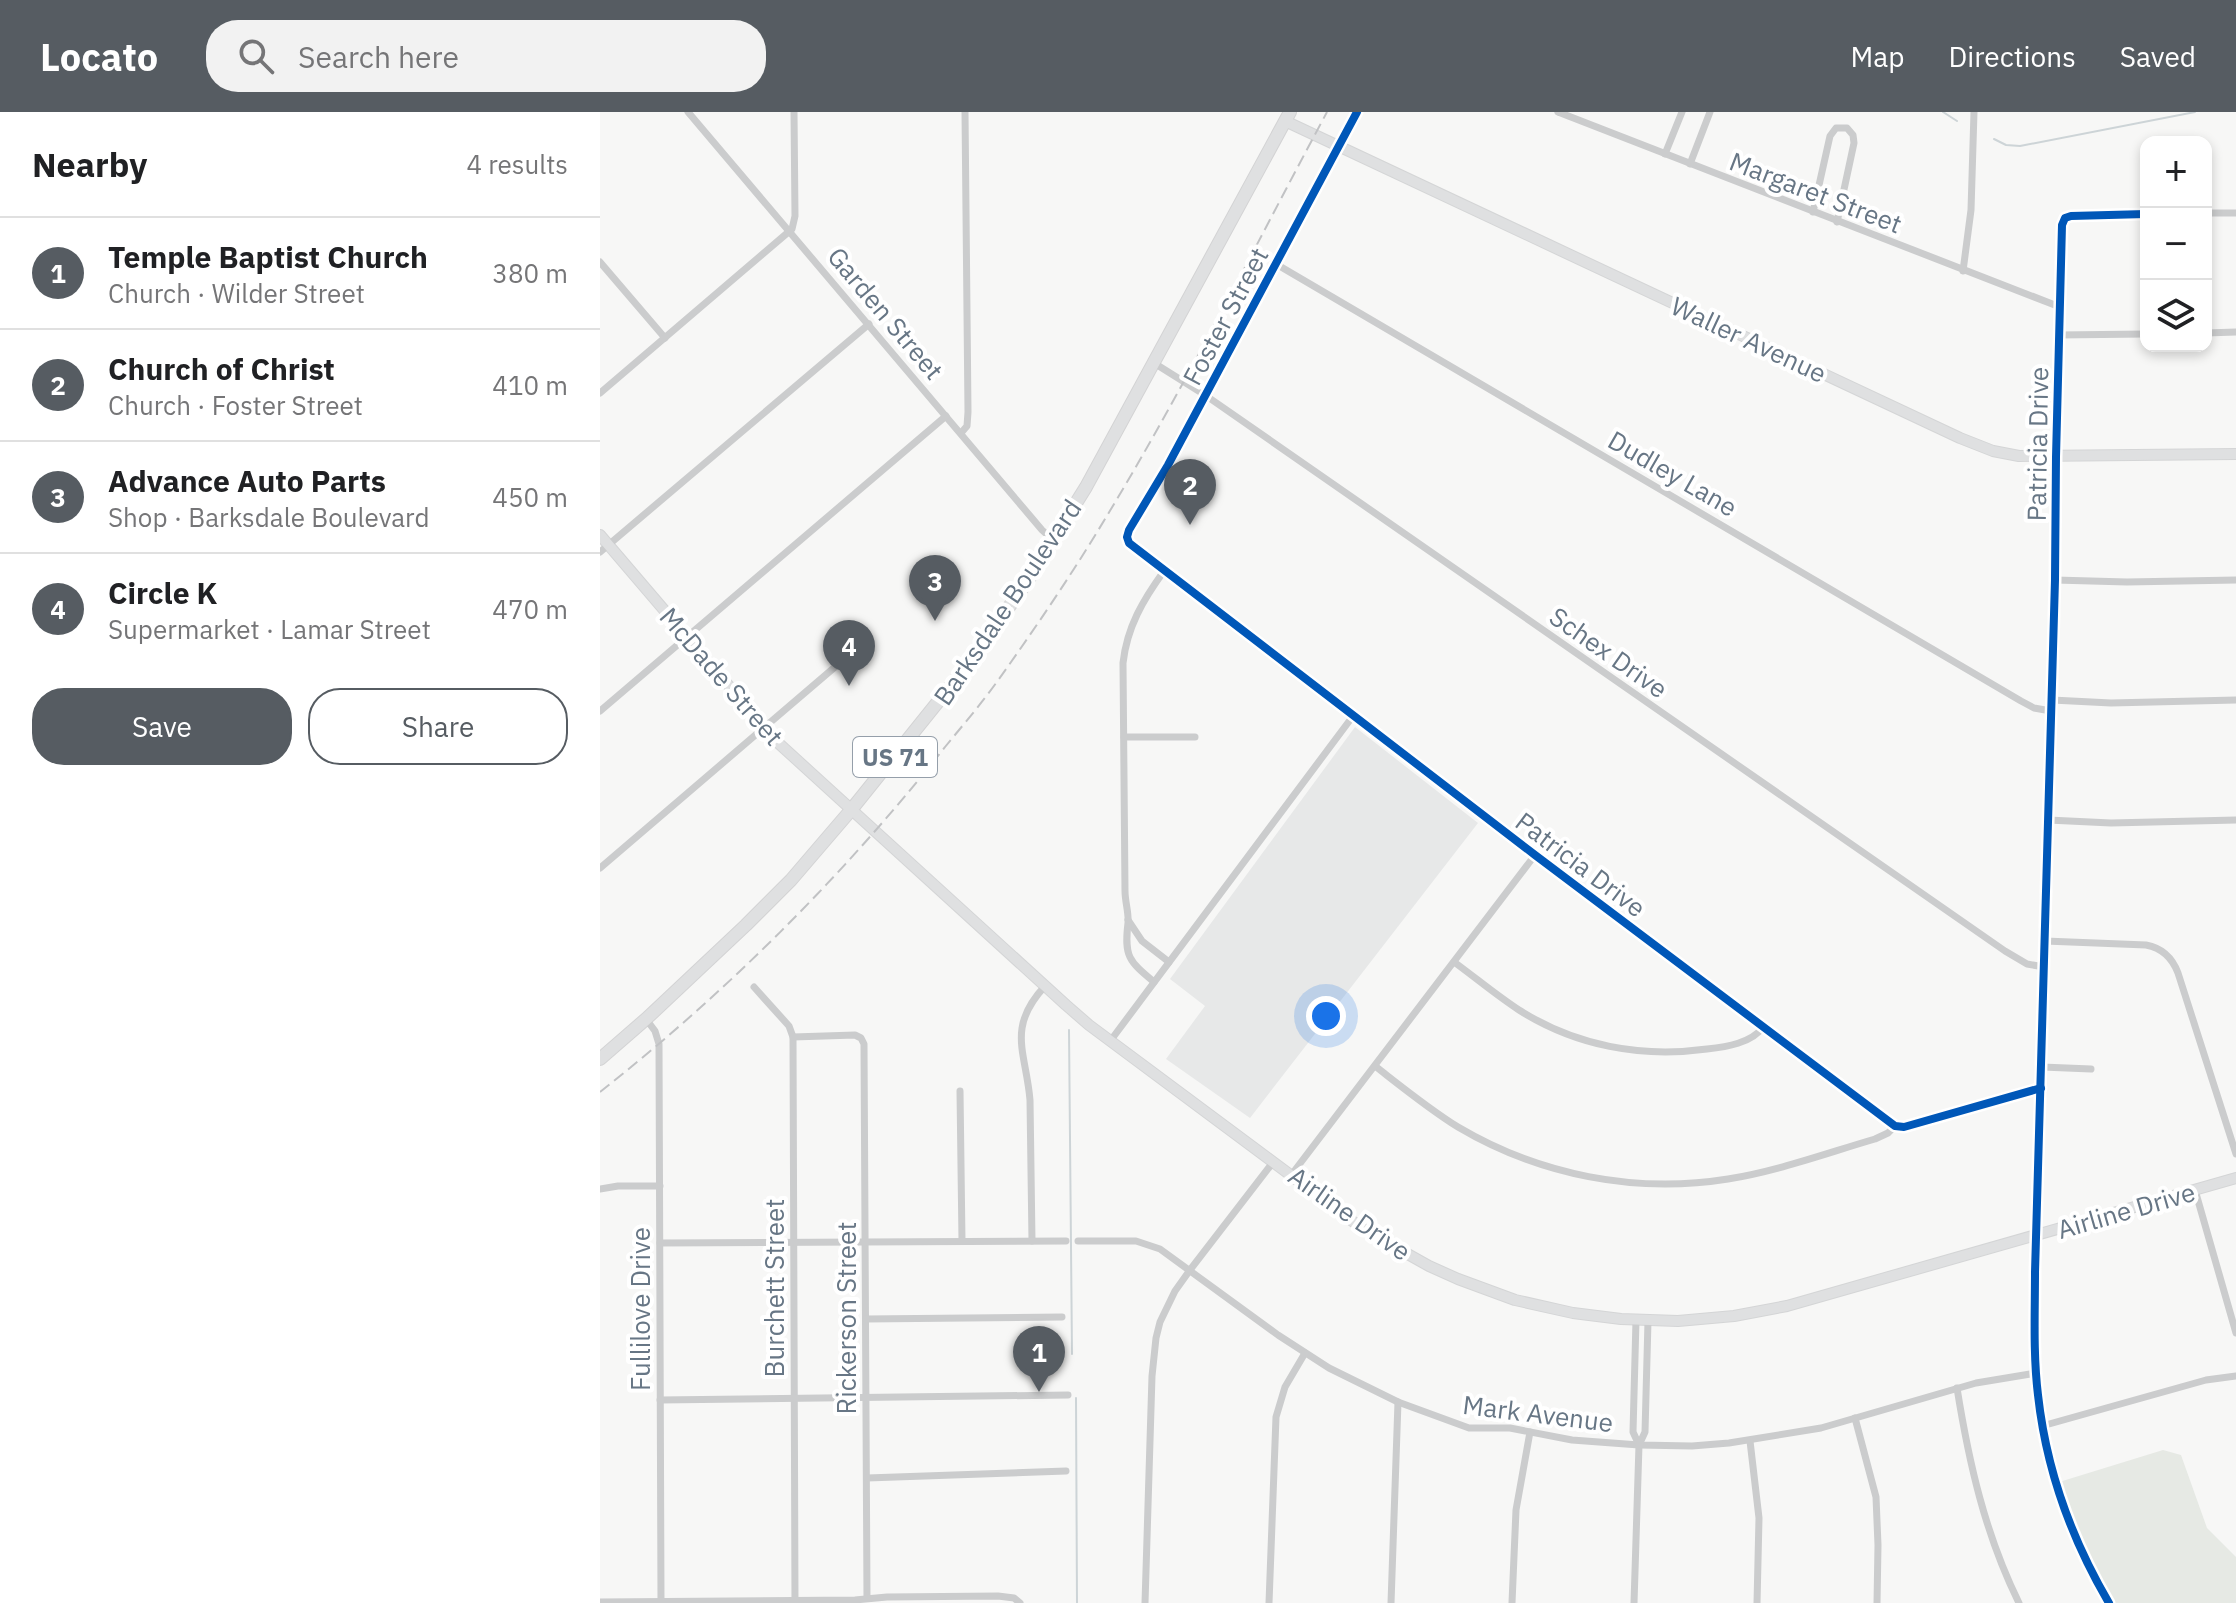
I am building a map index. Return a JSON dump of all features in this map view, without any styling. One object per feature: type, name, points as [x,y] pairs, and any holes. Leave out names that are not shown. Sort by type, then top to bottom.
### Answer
[{"type":"main road","name":"Barksdale Boulevard","points":[[600,1059],[758,914],[824,843],[968,665],[1053,540],[1108,448],[1287,116]]},
{"type":"street","name":"Garden Street","points":[[688,112],[1053,540]]},
{"type":"street","points":[[600,393],[790,231],[795,216],[794,112]]},
{"type":"street","points":[[961,433],[967,426],[968,412],[965,112]]},
{"type":"street","name":"Foster Street","points":[[1127,537],[1357,112]]},
{"type":"street","name":"Margaret Street","points":[[1558,112],[2060,307]]},
{"type":"street","points":[[1665,154],[1682,112]]},
{"type":"street","points":[[1690,164],[1710,112]]},
{"type":"street","points":[[1963,271],[1971,210],[1974,112]]},
{"type":"street","name":"Waller Avenue","points":[[1287,116],[1338,146],[1977,445],[2006,455],[2056,457],[2236,454]]},
{"type":"street","points":[[1813,212],[1830,136],[1836,128],[1847,128],[1853,135],[1854,143],[1837,222]]},
{"type":"street","points":[[2212,213],[2236,213]]},
{"type":"street","name":"Patricia Drive","points":[[2109,1603],[2090,1569],[2065,1508],[2042,1426],[2036,1373],[2036,1236],[2062,228],[2065,218],[2071,216],[2140,214]]},
{"type":"street","points":[[600,262],[665,338]]},
{"type":"street","name":"Dudley Lane","points":[[1276,264],[2034,708],[2236,700]]},
{"type":"street","points":[[604,548],[869,324]]},
{"type":"street","points":[[2212,333],[2236,332]]},
{"type":"street","points":[[2058,335],[2140,334]]},
{"type":"street","name":"Schex Drive","points":[[1154,363],[1205,395],[1991,942],[2027,964],[2044,967]]},
{"type":"street","points":[[600,711],[946,416]]},
{"type":"street","name":"McDade Street","points":[[600,535],[604,548],[687,637],[764,728],[851,810]]},
{"type":"street","name":"Patricia Drive","points":[[1127,537],[1131,546],[1895,1126]]},
{"type":"street","points":[[1154,982],[1136,967],[1127,953],[1125,938],[1128,920],[1125,900],[1123,663],[1129,634],[1145,598],[1164,571]]},
{"type":"street","points":[[2055,580],[2236,580]]},
{"type":"street","points":[[600,868],[856,649]]},
{"type":"street","points":[[1111,1040],[1353,716]]},
{"type":"street","points":[[1124,737],[1195,737]]},
{"type":"street","name":"Airline Drive","points":[[851,810],[1089,1025],[1363,1229],[1429,1266],[1515,1300],[1573,1313],[1648,1321],[1714,1318],[1787,1306],[2236,1178]]},
{"type":"street","points":[[2048,820],[2111,823],[2236,820]]},
{"type":"street","points":[[1292,1174],[1535,855]]},
{"type":"street","points":[[1128,920],[1142,941],[1169,962]]},
{"type":"street","points":[[2045,941],[2146,945],[2160,949],[2171,958],[2236,1154]]},
{"type":"street","points":[[1454,962],[1522,1012],[1564,1033],[1598,1045],[1639,1052],[1694,1051],[1747,1040],[1763,1027]]},
{"type":"street","points":[[1032,1241],[1030,1100],[1020,1043],[1025,1015],[1033,999],[1045,986]]},
{"type":"street","points":[[754,987],[789,1026],[793,1037]]},
{"type":"street","name":"Fullilove Drive","points":[[646,1019],[655,1031],[659,1044],[661,1602]]},
{"type":"street","name":"Rickerson Street","points":[[793,1037],[855,1035],[861,1038],[864,1049],[867,1598]]},
{"type":"street","name":"Burchett Street","points":[[793,1037],[795,1602]]},
{"type":"street","points":[[1375,1066],[1440,1115],[1492,1145],[1554,1168],[1622,1182],[1689,1183],[1744,1176],[1875,1139],[1895,1126],[1904,1127],[2041,1088]]},
{"type":"street","points":[[2042,1067],[2091,1069]]},
{"type":"street","points":[[960,1091],[962,1241]]},
{"type":"street","points":[[1145,1603],[1152,1376],[1156,1338],[1166,1308],[1190,1270],[1274,1161]]},
{"type":"street","points":[[600,1189],[660,1186]]},
{"type":"street","points":[[2195,1190],[2236,1333]]},
{"type":"street","points":[[660,1243],[1066,1241]]},
{"type":"street","name":"Mark Avenue","points":[[1078,1241],[1144,1242],[1168,1253],[1305,1353],[1354,1382],[1459,1426],[1510,1428],[1572,1440],[1639,1445],[1692,1446],[1750,1441],[1821,1428],[1957,1388],[2036,1373]]},
{"type":"street","points":[[866,1319],[1062,1317]]},
{"type":"street","points":[[1636,1320],[1633,1432],[1639,1445]]},
{"type":"street","points":[[1634,1603],[1639,1445],[1645,1432],[1648,1321]]},
{"type":"street","points":[[1269,1603],[1276,1417],[1285,1387],[1305,1353]]},
{"type":"street","points":[[2042,1426],[2206,1380],[2236,1376]]},
{"type":"street","points":[[1957,1388],[1982,1511],[2019,1603]]},
{"type":"street","points":[[660,1400],[1068,1395]]},
{"type":"street","points":[[1391,1603],[1398,1402]]},
{"type":"street","points":[[1855,1418],[1876,1497],[1877,1603]]},
{"type":"street","points":[[1512,1603],[1516,1510],[1530,1432]]},
{"type":"street","points":[[1750,1441],[1759,1518],[1757,1603]]},
{"type":"street","points":[[867,1478],[1066,1471]]},
{"type":"street","points":[[600,1602],[795,1602],[998,1596],[1011,1597],[1019,1602]]},
{"type":"shaded area","points":[[1355,727],[1478,823],[1250,1118],[1166,1059],[1205,1006],[1170,979]]},
{"type":"shaded area","points":[[2163,1450],[2181,1455],[2207,1528],[2236,1557],[2236,1603],[2110,1603],[2056,1483]]},
{"type":"waterway","points":[[1943,112],[1957,121]]},
{"type":"waterway","points":[[1994,139],[2006,145],[2020,146],[2195,112]]},
{"type":"waterway","points":[[1069,1030],[1072,1354]]},
{"type":"waterway","points":[[1076,1398],[1077,1603]]},
{"type":"railway","points":[[600,1092],[694,1013],[783,930],[866,841],[993,688],[1067,580],[1135,469],[1327,112]]},
{"type":"cycle path","points":[[1357,112],[1168,465],[1129,530],[1129,543],[1895,1126],[1904,1127],[2041,1088]]},
{"type":"cycle path","points":[[2109,1603],[2072,1529],[2047,1449],[2036,1380],[2035,1272],[2062,225],[2065,218],[2071,216],[2140,214]]},
{"type":"place","name":"Church of Christ","points":[[1190,525]]},
{"type":"place","name":"Advance Auto Parts","points":[[935,621]]},
{"type":"place","name":"Circle K","points":[[849,686]]},
{"type":"place","name":"Temple Baptist Church","points":[[1039,1392]]}]
